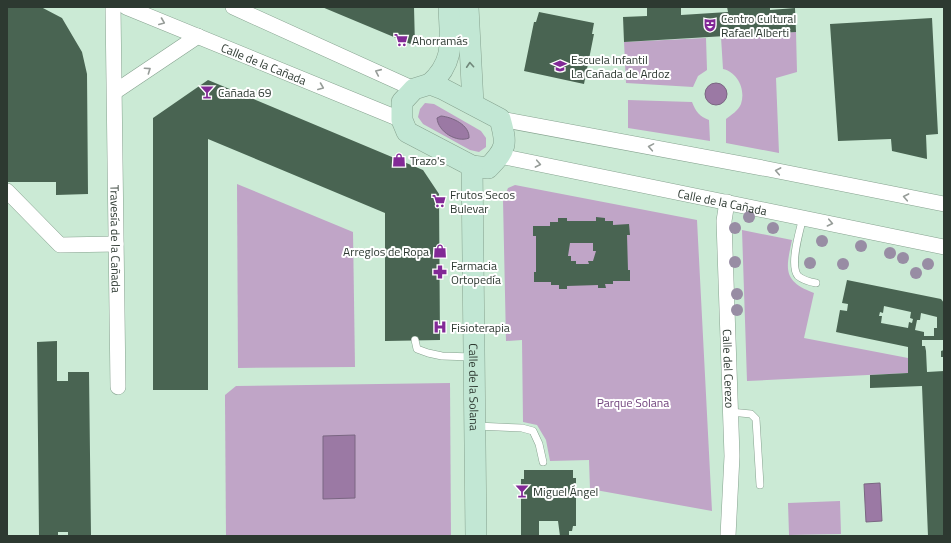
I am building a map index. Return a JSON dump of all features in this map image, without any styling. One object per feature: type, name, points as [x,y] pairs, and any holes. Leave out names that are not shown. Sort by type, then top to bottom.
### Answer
[{"type":"street","name":"Travesía de la Cañada","points":[[114,7],[118,387]]},
{"type":"street","name":"Calle de la Cañada","points":[[126,7],[402,120]]},
{"type":"street","points":[[233,7],[254,11],[422,87],[473,104],[500,119],[768,169],[944,204]]},
{"type":"street","points":[[449,7],[450,46],[448,61],[441,74],[402,102],[402,120],[407,132],[472,166],[488,168],[500,156],[506,140],[500,119]]},
{"type":"street","points":[[468,7],[473,104]]},
{"type":"street","points":[[116,91],[198,36]]},
{"type":"street","name":"Calle de la Cañada","points":[[500,156],[944,247]]},
{"type":"street","name":"Calle de la Solana","points":[[472,166],[476,536]]},
{"type":"street","points":[[7,191],[60,245],[116,244]]},
{"type":"street","name":"Calle del Cerezo","points":[[727,202],[724,221],[731,497],[728,536]]},
{"type":"lane","points":[[803,217],[794,268],[799,276],[816,283]]},
{"type":"lane","points":[[415,340],[417,349],[428,353],[474,357]]},
{"type":"lane","points":[[730,412],[751,414],[756,419],[760,485]]},
{"type":"lane","points":[[475,426],[522,428],[533,431],[539,444],[543,462]]},
{"type":"green space","points":[[796,32],[797,72],[776,78],[779,153],[726,143],[726,119],[740,106],[742,93],[736,77],[723,69],[721,37]]},
{"type":"green space","points":[[706,38],[707,70],[698,76],[693,87],[626,83],[624,42]]},
{"type":"green space","points":[[628,100],[692,102],[698,113],[709,120],[710,141],[628,128]]},
{"type":"green space","points":[[425,103],[434,104],[481,131],[486,138],[486,147],[479,152],[470,150],[423,124],[418,117],[420,109]]},
{"type":"green space","points":[[237,184],[353,232],[355,367],[238,368]]},
{"type":"green space","name":"Parque Solana","points":[[515,185],[697,220],[712,511],[590,489],[589,460],[550,461],[546,440],[537,425],[523,422],[522,340],[506,341],[503,200],[508,188]]},
{"type":"green space","points":[[742,230],[792,240],[788,259],[791,279],[796,284],[814,293],[804,338],[908,358],[908,373],[747,381]]},
{"type":"green space","points":[[450,383],[451,536],[226,536],[225,395],[236,386]]},
{"type":"green space","points":[[840,501],[841,534],[789,535],[788,503]]},
{"type":"shaded area","points":[[716,83],[724,86],[727,94],[724,102],[716,105],[708,102],[705,94],[708,86]]},
{"type":"shaded area","points":[[441,116],[460,122],[467,129],[469,138],[454,138],[444,132],[438,123],[437,118]]},
{"type":"shaded area","points":[[355,435],[355,498],[323,499],[323,436]]},
{"type":"shaded area","points":[[880,483],[882,521],[866,522],[864,484]]},
{"type":"building","points":[[7,7],[41,7],[62,18],[82,52],[87,74],[88,194],[56,195],[56,182],[8,182]]},
{"type":"building","points":[[322,7],[414,7],[415,46],[401,40]]},
{"type":"building","name":"Centro Cultural Rafael Alberti","points":[[647,7],[681,7],[681,15],[728,12],[727,7],[770,7],[770,10],[795,8],[796,32],[624,42],[623,17],[647,16]]},
{"type":"building","points":[[539,12],[594,23],[592,34],[594,34],[584,84],[524,71],[534,22],[536,22]]},
{"type":"building","points":[[932,18],[938,134],[926,135],[927,159],[892,151],[891,139],[838,141],[830,24]]},
{"type":"building","points":[[208,80],[423,170],[439,194],[440,340],[385,341],[385,213],[208,139],[208,390],[153,390],[153,118]]},
{"type":"building","points":[[596,217],[605,218],[605,221],[613,221],[613,225],[629,224],[630,235],[627,235],[628,270],[630,270],[630,281],[613,281],[613,284],[605,284],[606,288],[598,288],[598,285],[567,286],[567,289],[559,289],[559,285],[551,285],[551,282],[534,282],[534,272],[536,272],[536,236],[533,236],[533,226],[550,226],[550,222],[558,222],[558,218],[567,218],[567,221],[596,221]],"holes":[[[570,243],[593,243],[593,251],[596,251],[593,261],[588,261],[589,264],[576,264],[576,261],[571,261],[571,256],[568,256]]]},
{"type":"building","points":[[847,280],[941,299],[944,303],[944,340],[922,340],[922,346],[925,346],[926,351],[927,372],[944,371],[944,536],[928,536],[922,386],[870,388],[870,375],[908,373],[908,347],[836,332],[840,310],[847,311],[848,304],[842,303]],"holes":[[[884,306],[911,312],[910,318],[913,319],[912,323],[909,322],[908,328],[881,323],[882,316],[879,316],[880,312],[883,313]],[[921,313],[937,317],[937,328],[934,328],[934,336],[924,336],[924,332],[915,330],[917,320],[920,320]]]},
{"type":"building","points":[[57,341],[57,381],[68,381],[68,372],[89,372],[91,536],[68,536],[68,532],[58,532],[58,536],[39,536],[37,342]]},
{"type":"building","points":[[944,350],[944,357],[941,357],[941,351]]},
{"type":"building","points":[[524,470],[573,470],[573,478],[576,478],[576,526],[573,526],[572,531],[569,531],[569,536],[560,536],[558,521],[539,521],[539,536],[521,536],[521,479],[524,479]]},
{"type":"place","name":"Centro Cultural Rafael Alberti","points":[[710,25]]},
{"type":"place","name":"Ahorramás","points":[[401,40]]},
{"type":"place","name":"Escuela Infantil La Cañada de Ardoz","points":[[560,66]]},
{"type":"place","name":"Cañada 69","points":[[207,92]]},
{"type":"place","name":"Trazo's","points":[[399,160]]},
{"type":"place","name":"Frutos Secos Bulevar","points":[[439,201]]},
{"type":"place","name":"Arreglos de Ropa","points":[[440,251]]},
{"type":"place","name":"Farmacia Ortopedía","points":[[440,272]]},
{"type":"place","name":"Fisioterapia","points":[[440,327]]},
{"type":"place","name":"Miguel Ángel","points":[[522,491]]}]
